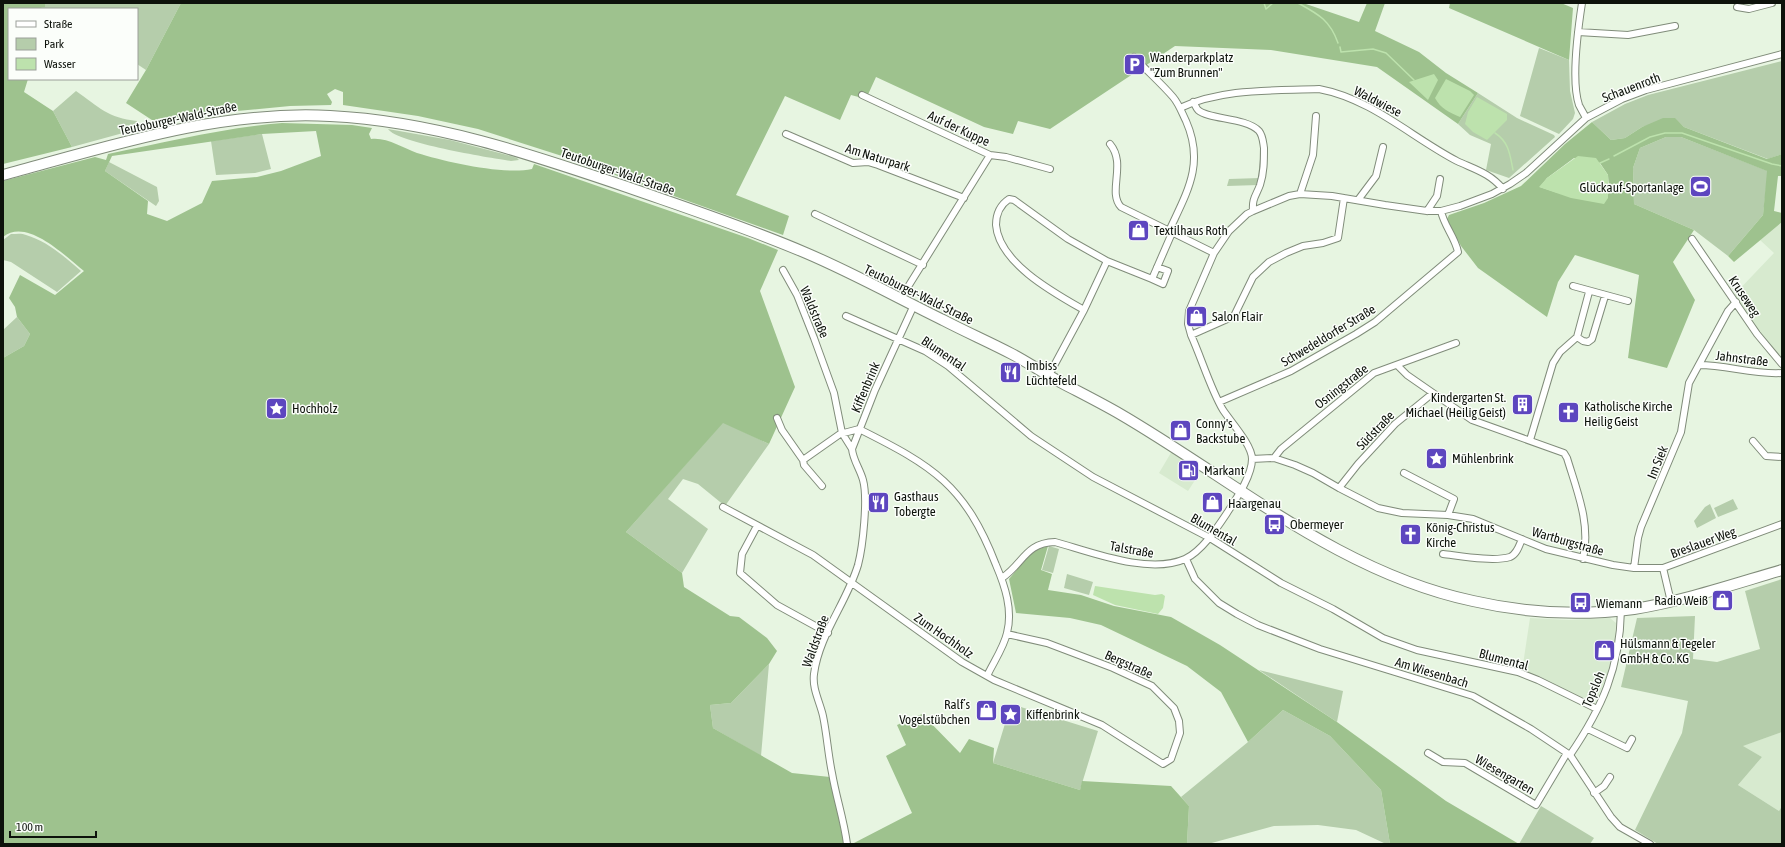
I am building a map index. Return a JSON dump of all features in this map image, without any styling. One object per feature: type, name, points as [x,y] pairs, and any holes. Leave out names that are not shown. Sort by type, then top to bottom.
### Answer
[{"type":"main road","name":"Teutoburger-Wald-Straße","points":[[3,175],[152,135],[225,120],[275,115],[336,116],[382,121],[461,135],[530,154],[723,221],[787,245],[901,298],[1009,352],[1155,435],[1242,491],[1357,561],[1410,584],[1475,602],[1534,610],[1580,612],[1621,610],[1670,602],[1782,570]]},
{"type":"street","points":[[1582,3],[1578,32],[1577,93],[1579,104],[1586,118]]},
{"type":"street","points":[[1737,8],[1749,9],[1772,3]]},
{"type":"street","points":[[1578,32],[1628,35],[1675,26]]},
{"type":"street","name":"Schauenroth","points":[[1300,194],[1344,198],[1427,210],[1441,211],[1460,206],[1503,189],[1526,173],[1586,118],[1622,99],[1646,90],[1782,54]]},
{"type":"street","points":[[1134,57],[1173,97],[1180,108],[1194,144],[1195,155],[1191,183],[1152,279]]},
{"type":"street","name":"Waldwiese","points":[[1180,108],[1193,102],[1221,95],[1319,89],[1328,91],[1355,100],[1378,112],[1456,160],[1490,176],[1503,189]]},
{"type":"street","name":"Auf der Kuppe","points":[[862,95],[990,155],[1006,157],[1050,169]]},
{"type":"street","points":[[1193,102],[1198,110],[1204,113],[1244,124],[1255,128],[1260,132],[1263,139],[1264,168],[1260,186],[1252,200],[1253,211]]},
{"type":"street","points":[[1252,459],[1250,448],[1219,402],[1191,335],[1188,324],[1189,311],[1214,253],[1229,231],[1247,214],[1289,196],[1300,194],[1313,155],[1316,116]]},
{"type":"street","name":"Am Naturpark","points":[[786,134],[853,162],[868,162],[878,165],[964,198]]},
{"type":"street","points":[[1110,144],[1113,148],[1117,161],[1116,202],[1126,211],[1214,253]]},
{"type":"street","points":[[1358,200],[1376,176],[1383,147]]},
{"type":"street","points":[[901,298],[990,155]]},
{"type":"street","points":[[1427,210],[1437,196],[1440,179]]},
{"type":"street","points":[[1191,335],[1234,316],[1253,277],[1268,262],[1303,246],[1323,243],[1338,238],[1344,198]]},
{"type":"street","points":[[1084,310],[1050,291],[1027,273],[1005,250],[997,235],[996,222],[998,211],[1003,203],[1009,199],[1014,200],[1068,238],[1107,261],[1163,284],[1168,271],[1157,267]]},
{"type":"street","name":"Schwedeldorfer Straße","points":[[1219,402],[1291,371],[1336,346],[1375,322],[1431,276],[1458,252],[1456,245],[1443,221],[1441,211]]},
{"type":"street","points":[[815,214],[922,265]]},
{"type":"street","name":"Kruseweg","points":[[1692,239],[1736,302],[1756,334],[1782,364]]},
{"type":"street","points":[[1049,375],[1084,310],[1107,261]]},
{"type":"street","name":"Waldstraße","points":[[783,270],[797,295],[834,393],[842,433],[852,449],[852,454],[863,481],[864,494],[858,564],[817,662],[814,682],[828,738],[831,772],[848,844]]},
{"type":"street","points":[[1572,286],[1589,292],[1628,301]]},
{"type":"street","points":[[1530,440],[1553,363],[1560,352],[1577,337],[1589,292]]},
{"type":"street","points":[[1577,337],[1588,342],[1592,339],[1605,296]]},
{"type":"street","name":"Im Siek","points":[[1634,568],[1638,538],[1681,432],[1689,383],[1728,312],[1736,302]]},
{"type":"street","name":"Kiffenbrink","points":[[914,305],[898,338],[859,429],[917,459],[953,489],[970,510],[980,527],[1002,578],[1010,616],[1007,634],[987,676]]},
{"type":"street","name":"Blumental","points":[[846,316],[926,351],[948,366],[1031,436],[1093,477],[1210,538],[1281,582],[1333,609],[1383,638],[1417,650],[1518,672],[1538,680],[1596,709]]},
{"type":"street","name":"Osningstraße","points":[[1274,458],[1281,449],[1374,373],[1456,343]]},
{"type":"street","points":[[1397,365],[1407,375],[1472,420],[1564,453],[1568,458],[1585,519],[1586,547],[1583,559]]},
{"type":"street","name":"Jahnstraße","points":[[1699,365],[1726,367],[1767,374],[1782,373]]},
{"type":"street","name":"Südstraße","points":[[1339,488],[1358,464],[1395,424],[1433,393]]},
{"type":"street","points":[[777,418],[782,430],[803,460],[804,465],[822,486]]},
{"type":"street","points":[[803,460],[842,433],[859,429]]},
{"type":"street","points":[[852,449],[859,429]]},
{"type":"street","points":[[1753,441],[1766,456],[1782,457]]},
{"type":"street","name":"Wartburgstraße","points":[[1252,459],[1274,458],[1313,472],[1339,488],[1378,508],[1402,513],[1448,515],[1473,519],[1546,549],[1583,559],[1634,568],[1663,568]]},
{"type":"street","name":"Talstraße","points":[[1002,578],[1010,572],[1034,546],[1045,542],[1055,542],[1137,564],[1154,565],[1186,559],[1210,538],[1242,491],[1252,459]]},
{"type":"street","points":[[1404,473],[1454,499],[1448,515]]},
{"type":"street","name":"Zum Hochholz","points":[[723,507],[813,555],[962,662],[987,676],[1102,725],[1163,764]]},
{"type":"street","name":"Breslauer Weg","points":[[1670,602],[1663,568],[1782,524]]},
{"type":"street","points":[[757,526],[742,554],[740,573],[777,605],[828,633]]},
{"type":"street","points":[[1443,554],[1486,558],[1510,557],[1517,551],[1522,539]]},
{"type":"street","name":"Am Wiesenbach","points":[[1186,559],[1195,579],[1219,603],[1258,625],[1320,649],[1473,696],[1531,729],[1568,754],[1611,817],[1620,827],[1650,844]]},
{"type":"street","name":"Topsloh","points":[[1568,754],[1588,729],[1596,709],[1610,682],[1616,660],[1621,610]]},
{"type":"street","name":"Bergstraße","points":[[1007,634],[1047,643],[1113,668],[1152,686],[1174,708],[1179,721],[1180,733],[1171,759],[1163,764]]},
{"type":"street","points":[[1588,729],[1627,748],[1632,738]]},
{"type":"street","name":"Wiesengarten","points":[[1428,753],[1443,762],[1465,763],[1536,805],[1568,754]]},
{"type":"street","points":[[1594,793],[1604,786],[1610,777]]},
{"type":"shaded area","points":[[3,3],[45,3],[45,7],[40,8],[8,8],[8,80],[28,80],[24,92],[53,111],[72,147],[3,164]]},
{"type":"shaded area","points":[[181,3],[1303,3],[1359,22],[1367,3],[1385,3],[1375,31],[1419,52],[1446,73],[1478,93],[1458,124],[1377,67],[1271,50],[1175,46],[1050,129],[1018,121],[1013,134],[984,127],[876,77],[866,99],[851,95],[840,120],[785,96],[736,195],[789,216],[783,235],[562,156],[478,129],[418,116],[343,105],[343,92],[335,89],[327,94],[332,102],[331,105],[290,106],[226,112],[158,124],[126,103],[146,70]]},
{"type":"shaded area","points":[[1450,3],[1561,3],[1573,8],[1569,60],[1449,8]]},
{"type":"shaded area","points":[[1663,118],[1675,118],[1684,127],[1767,159],[1782,154],[1782,176],[1778,176],[1774,211],[1782,213],[1782,222],[1734,262],[1728,256],[1763,215],[1767,171],[1681,137],[1666,137],[1640,148],[1633,168],[1634,204],[1694,230],[1673,262],[1695,300],[1667,368],[1628,358],[1639,275],[1575,255],[1558,282],[1547,317],[1478,268],[1461,246],[1447,219],[1449,215],[1484,203],[1521,186],[1565,144],[1592,122],[1611,140],[1625,138],[1642,127]],"holes":[[[1574,158],[1600,163],[1608,175],[1609,187],[1558,193],[1540,187],[1547,178]]]},
{"type":"shaded area","points":[[282,123],[352,125],[372,128],[369,134],[371,139],[389,141],[417,153],[458,164],[491,169],[520,170],[532,169],[534,164],[748,238],[778,250],[760,291],[795,387],[769,444],[723,423],[626,532],[682,573],[684,587],[730,616],[739,617],[767,638],[777,651],[769,664],[731,703],[710,705],[713,728],[792,773],[830,777],[844,844],[3,844],[3,358],[24,346],[30,334],[17,317],[15,307],[9,298],[20,275],[55,295],[84,271],[56,248],[34,235],[23,232],[13,232],[3,237],[3,181],[95,157],[106,160],[108,154],[195,136],[260,125]],"holes":[[[316,131],[321,156],[281,171],[257,177],[212,181],[202,203],[167,221],[147,214],[148,201],[105,171],[112,156],[262,134]]]},
{"type":"shaded area","points":[[1782,222],[1782,358],[1764,338],[1733,296],[1774,253],[1760,240]]},
{"type":"shaded area","points":[[1172,451],[1201,471],[1188,491],[1159,473]]},
{"type":"shaded area","points":[[1048,546],[1041,570],[1052,574],[1048,590],[1081,595],[1114,606],[1171,617],[1220,645],[1337,722],[1446,801],[1519,844],[1390,844],[1381,790],[1330,736],[1283,710],[1248,742],[1221,692],[1187,666],[1101,625],[1070,618],[1016,613],[1009,579],[1033,551]]},
{"type":"shaded area","points":[[1530,618],[1569,620],[1610,618],[1616,623],[1615,646],[1608,672],[1597,699],[1579,697],[1522,671]]},
{"type":"shaded area","points":[[922,714],[960,753],[969,739],[994,748],[993,763],[1080,790],[1082,781],[1171,786],[1189,806],[1187,844],[852,844],[912,813],[886,756],[906,745],[897,725]]},
{"type":"shaded area","points":[[1782,732],[1782,806],[1779,811],[1738,785],[1762,757],[1742,746]]},
{"type":"green space","points":[[45,3],[181,3],[146,70],[138,65],[138,8],[40,8],[44,7]]},
{"type":"green space","points":[[1539,48],[1569,60],[1570,91],[1575,113],[1573,119],[1559,134],[1520,116]]},
{"type":"green space","points":[[1782,61],[1782,154],[1768,159],[1684,127],[1674,118],[1642,127],[1625,138],[1611,140],[1592,122],[1625,104],[1648,95]]},
{"type":"green space","points":[[76,91],[104,111],[127,120],[137,121],[138,126],[134,130],[72,147],[53,111]]},
{"type":"green space","points":[[1478,93],[1517,118],[1554,135],[1555,137],[1509,178],[1486,170],[1491,144],[1470,135],[1458,124]]},
{"type":"green space","points":[[388,129],[450,140],[511,156],[519,160],[511,161],[445,149],[408,139],[395,134]]},
{"type":"green space","points":[[262,134],[271,169],[255,173],[216,175],[211,141]]},
{"type":"green space","name":"Glückauf-Sportanlage","points":[[1666,137],[1681,137],[1768,171],[1763,215],[1728,256],[1694,230],[1634,204],[1633,168],[1640,148]]},
{"type":"green space","points":[[109,162],[157,187],[159,201],[156,206],[105,171]]},
{"type":"green space","points":[[1260,178],[1258,185],[1227,186],[1229,179]]},
{"type":"green space","points":[[11,234],[24,234],[41,241],[62,255],[81,271],[57,292],[11,262],[3,260],[3,240]]},
{"type":"green space","points":[[17,317],[30,334],[24,346],[3,358],[3,330]]},
{"type":"green space","points":[[723,422],[769,444],[725,506],[698,484],[683,479],[668,499],[708,529],[682,573],[626,532]]},
{"type":"green space","points":[[1733,499],[1738,509],[1718,517],[1714,508]]},
{"type":"green space","points":[[1710,504],[1716,518],[1697,528],[1694,521],[1705,507]]},
{"type":"green space","points":[[1049,546],[1059,549],[1053,573],[1042,570]]},
{"type":"green space","points":[[1067,574],[1093,582],[1089,595],[1064,588]]},
{"type":"green space","points":[[1782,579],[1782,732],[1743,746],[1762,757],[1738,785],[1779,811],[1782,806],[1782,844],[1658,844],[1635,830],[1682,733],[1688,701],[1621,687],[1637,618],[1695,616],[1693,659],[1717,662],[1760,649],[1745,591]]},
{"type":"green space","points":[[769,664],[761,756],[713,728],[710,705],[731,703]]},
{"type":"green space","points":[[1259,670],[1343,691],[1337,722]]},
{"type":"green space","points":[[1011,704],[1098,731],[1080,790],[993,763]]},
{"type":"green space","points":[[1283,710],[1330,736],[1381,790],[1390,844],[1386,844],[1356,830],[1318,825],[1274,826],[1208,844],[1187,844],[1189,806],[1181,797],[1248,742]]},
{"type":"green space","points":[[1541,806],[1594,838],[1590,844],[1519,844]]},
{"type":"water","points":[[1434,74],[1438,80],[1428,100],[1409,82]]},
{"type":"water","points":[[1446,79],[1470,91],[1474,95],[1460,117],[1443,108],[1435,98]]},
{"type":"water","points":[[1477,97],[1507,114],[1507,120],[1487,140],[1473,132],[1465,124],[1468,112]]},
{"type":"water","points":[[1578,156],[1596,158],[1608,175],[1608,198],[1604,204],[1571,198],[1539,187],[1547,178]]},
{"type":"water","points":[[1095,586],[1155,595],[1162,594],[1165,596],[1163,608],[1158,614],[1115,605],[1093,595]]},
{"type":"waterway","points":[[1264,3],[1266,9],[1273,3]]},
{"type":"waterway","points":[[1298,3],[1322,18],[1335,35],[1338,43]]},
{"type":"waterway","points":[[1340,47],[1341,52],[1373,49],[1386,53],[1414,80]]},
{"type":"waterway","points":[[1495,133],[1506,145],[1510,154],[1513,170]]},
{"type":"waterway","points":[[1614,156],[1650,137],[1665,133],[1682,133],[1772,164],[1782,166]]},
{"type":"waterway","points":[[1600,163],[1609,159]]},
{"type":"place","name":"Wanderparkplatz \"Zum Brunnen\"","points":[[1135,64]]},
{"type":"place","name":"Glückauf-Sportanlage","points":[[1700,187]]},
{"type":"place","name":"Textilhaus Roth","points":[[1138,230]]},
{"type":"place","name":"Salon Flair","points":[[1197,316]]},
{"type":"place","name":"Imbiss Lüchtefeld","points":[[1011,372]]},
{"type":"place","name":"Kindergarten St. Michael (Heilig Geist)","points":[[1522,404]]},
{"type":"place","name":"Hochholz","points":[[277,408]]},
{"type":"place","name":"Katholische Kirche Heilig Geist","points":[[1569,413]]},
{"type":"place","name":"Conny's Backstube","points":[[1180,430]]},
{"type":"place","name":"Mühlenbrink","points":[[1436,458]]},
{"type":"place","name":"Markant","points":[[1189,470]]},
{"type":"place","name":"Gasthaus Tobergte","points":[[879,503]]},
{"type":"place","name":"Haargenau","points":[[1212,503]]},
{"type":"place","name":"Obermeyer","points":[[1274,524]]},
{"type":"place","name":"König-Christus Kirche","points":[[1411,534]]},
{"type":"place","name":"Radio Weiß","points":[[1723,600]]},
{"type":"place","name":"Wiemann","points":[[1580,603]]},
{"type":"place","name":"Hülsmann & Tegeler GmbH & Co. KG","points":[[1605,650]]},
{"type":"place","name":"Ralf´s Vogelstübchen","points":[[986,711]]},
{"type":"place","name":"Kiffenbrink","points":[[1011,714]]}]
